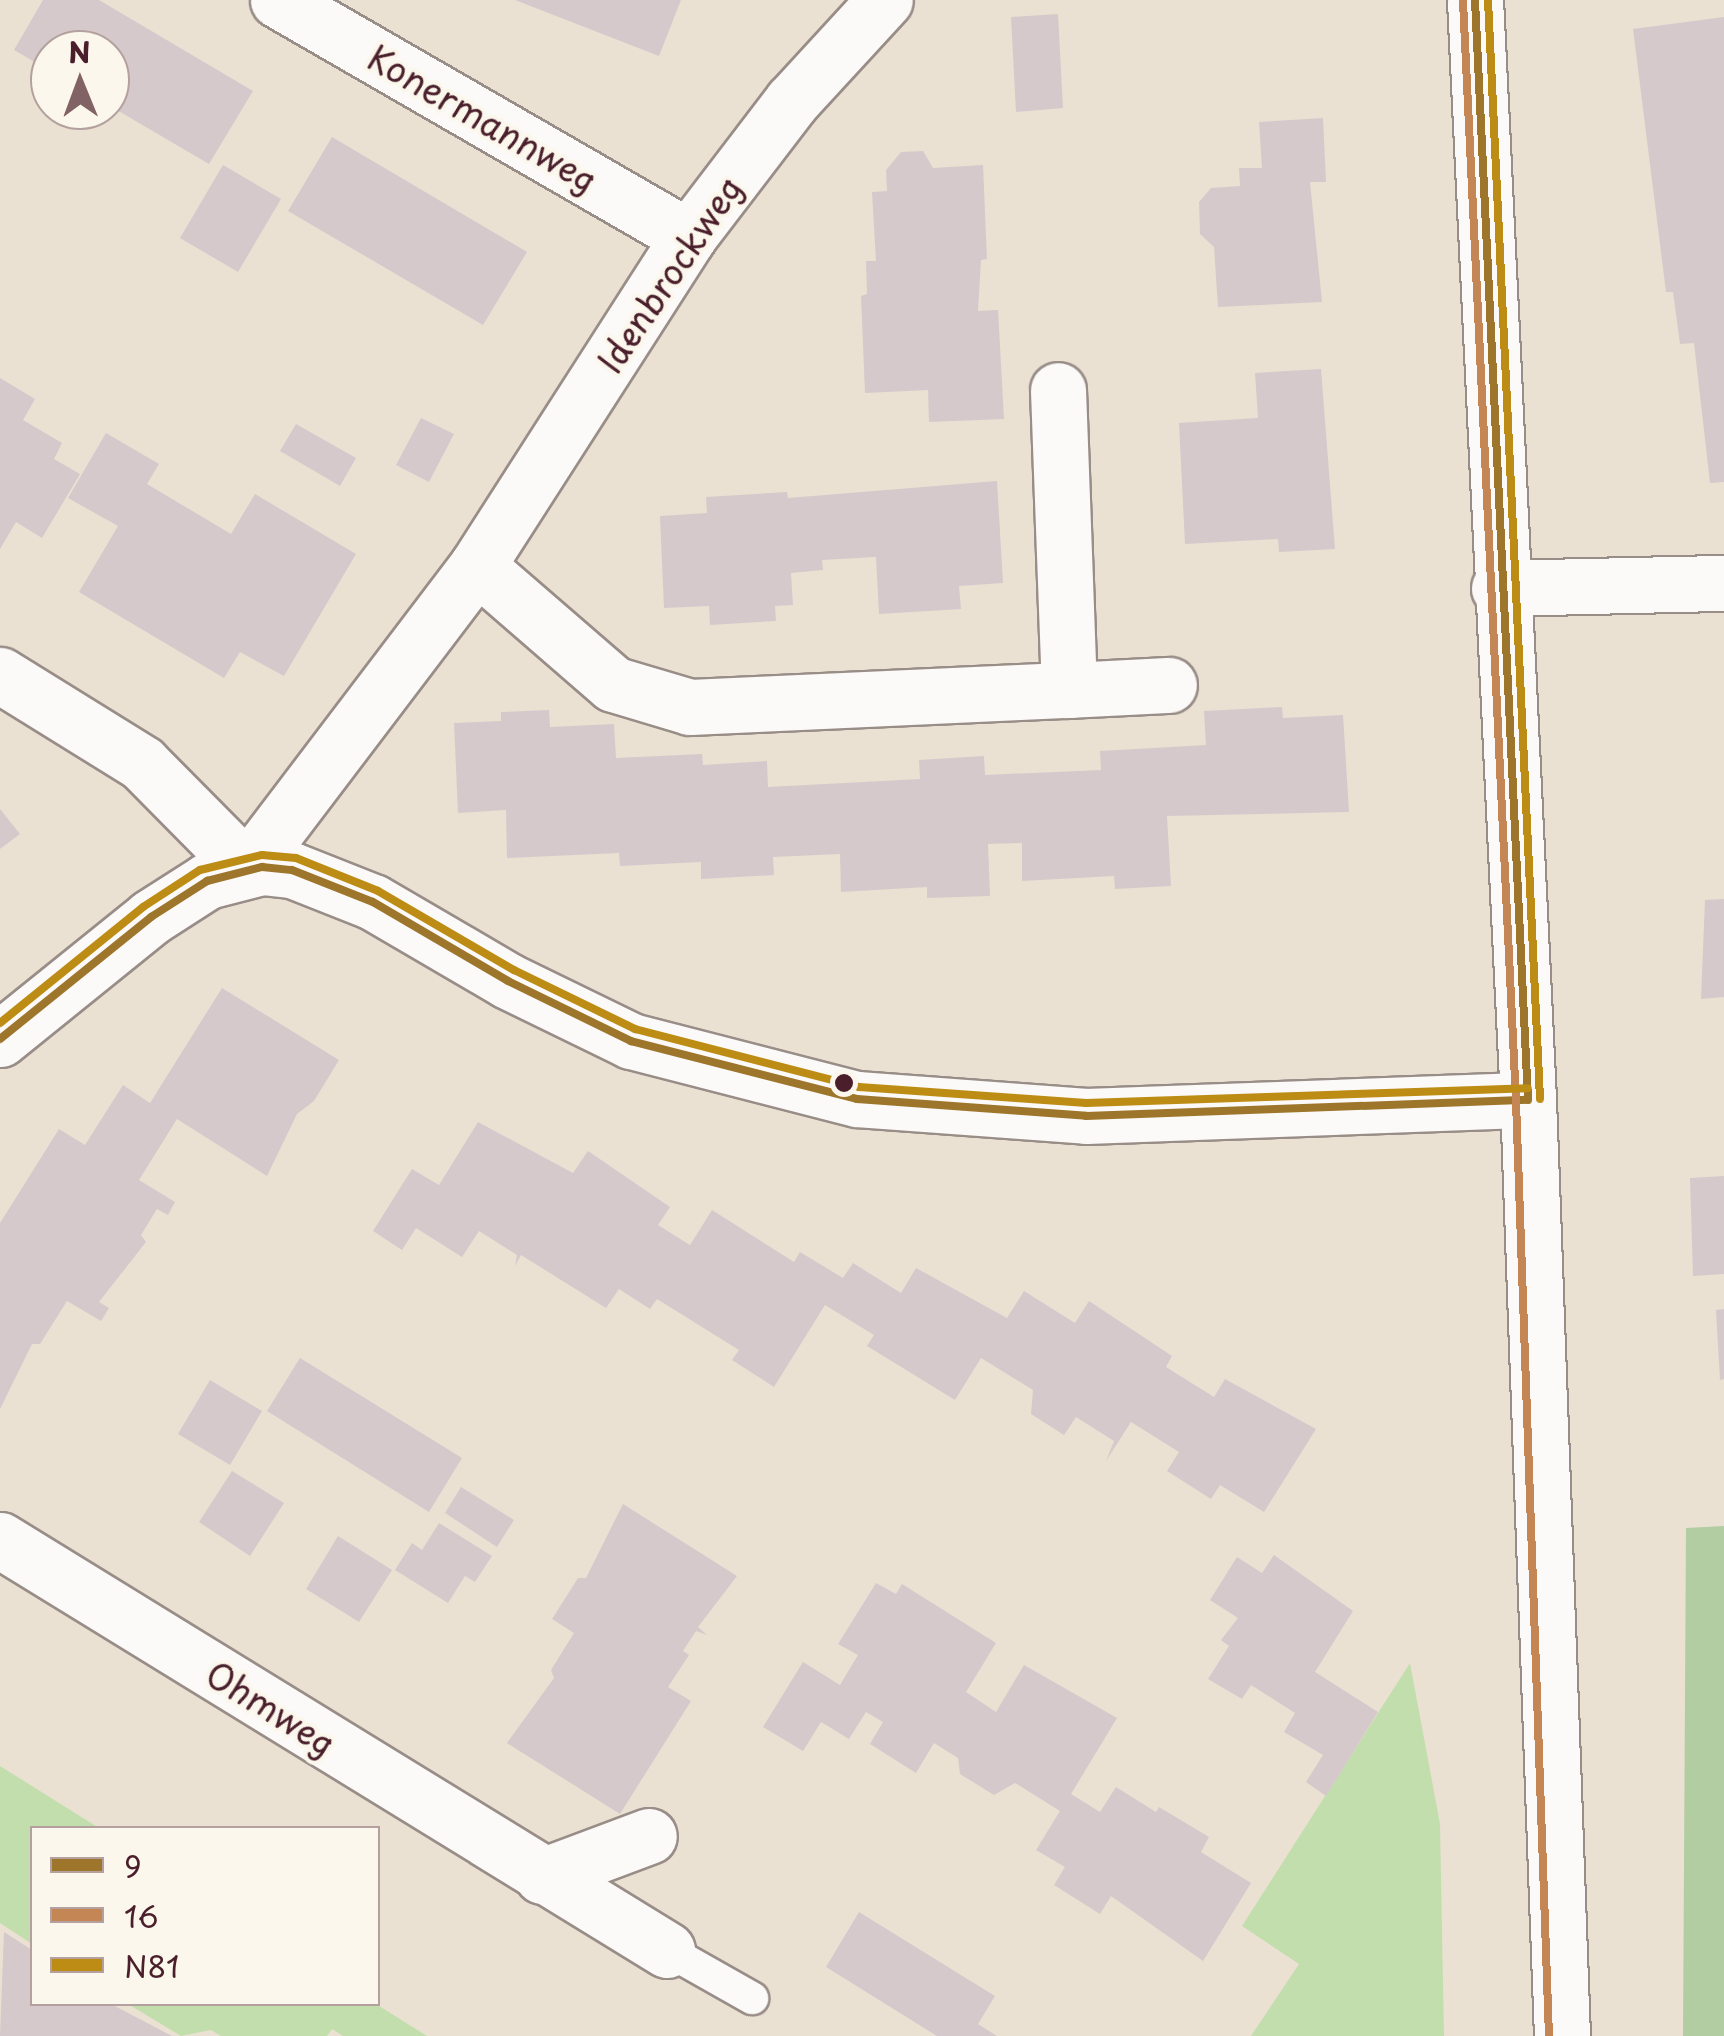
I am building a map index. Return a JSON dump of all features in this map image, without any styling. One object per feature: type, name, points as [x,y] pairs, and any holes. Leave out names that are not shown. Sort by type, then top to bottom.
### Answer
[{"type":"street","name":"Konermannweg","points":[[278,0],[688,237]]},
{"type":"street","name":"Idenbrockweg","points":[[247,869],[476,566],[688,237],[792,101],[885,0]]},
{"type":"street","points":[[1475,0],[1499,588],[1528,1100],[1562,2036]]},
{"type":"street","points":[[1058,390],[1069,690]]},
{"type":"street","points":[[476,566],[613,684],[690,707],[1169,684]]},
{"type":"street","points":[[1499,588],[1724,584]]},
{"type":"street","points":[[0,676],[142,763],[247,869]]},
{"type":"street","points":[[0,1039],[152,916],[207,881],[247,869],[292,870],[333,884],[508,982],[656,1051],[857,1098],[1086,1116],[1528,1100]]},
{"type":"street","name":"Ohmweg","points":[[0,1540],[667,1950]]},
{"type":"street","points":[[542,1876],[649,1836]]},
{"type":"lane","name":"Ohmweg","points":[[667,1950],[752,1998]]},
{"type":"green space","points":[[1724,1526],[1724,2036],[1683,2036],[1686,1528]]},
{"type":"green space","points":[[1410,1663],[1440,1824],[1444,2036],[1251,2036],[1299,1964],[1242,1926]]},
{"type":"green space","points":[[0,1766],[96,1826],[30,1826],[30,1943],[0,1923]]},
{"type":"green space","points":[[131,2006],[379,2006],[427,2036],[343,2036],[332,2029],[327,2036],[221,2036],[211,2030],[181,2036]]},
{"type":"building","points":[[43,0],[99,0],[253,91],[209,164],[130,118],[130,30],[30,30],[30,59],[14,50]]},
{"type":"building","points":[[515,0],[681,0],[659,56]]},
{"type":"building","points":[[1058,14],[1063,108],[1016,112],[1011,17]]},
{"type":"building","points":[[1724,17],[1724,482],[1710,483],[1694,343],[1680,344],[1673,292],[1666,292],[1633,29]]},
{"type":"building","points":[[1323,118],[1326,182],[1310,182],[1322,302],[1218,307],[1214,247],[1200,234],[1199,202],[1211,188],[1240,186],[1239,168],[1262,168],[1259,122]]},
{"type":"building","points":[[332,137],[527,252],[483,325],[288,211]]},
{"type":"building","points":[[923,151],[933,168],[983,165],[987,259],[981,260],[978,311],[998,310],[1004,419],[929,422],[928,390],[865,393],[861,296],[867,294],[866,261],[876,261],[872,192],[887,191],[886,170],[901,152]]},
{"type":"building","points":[[223,165],[281,199],[238,272],[180,238]]},
{"type":"building","points":[[1321,369],[1335,549],[1279,552],[1278,539],[1185,544],[1179,423],[1258,418],[1255,373]]},
{"type":"building","points":[[0,378],[35,399],[23,420],[62,443],[54,459],[80,474],[42,538],[16,522],[0,549]]},
{"type":"building","points":[[421,418],[454,434],[429,482],[396,465]]},
{"type":"building","points":[[296,424],[356,458],[340,486],[280,451]]},
{"type":"building","points":[[106,433],[159,464],[147,484],[231,534],[255,494],[356,554],[284,676],[240,652],[224,678],[79,592],[118,526],[68,498]]},
{"type":"building","points":[[997,481],[1003,583],[959,586],[961,609],[879,614],[876,557],[822,560],[823,570],[791,573],[793,605],[775,606],[776,621],[710,625],[709,606],[664,608],[660,516],[707,513],[706,497],[787,492],[788,498]]},
{"type":"building","points":[[1282,707],[1283,718],[1343,715],[1349,812],[1167,816],[1171,886],[1115,889],[1114,876],[1022,881],[1022,843],[988,844],[990,896],[927,898],[927,887],[841,892],[840,854],[773,857],[774,875],[701,879],[701,862],[620,866],[619,853],[507,858],[506,810],[458,813],[454,723],[501,721],[501,712],[549,710],[550,727],[614,724],[616,758],[702,754],[703,765],[767,761],[768,787],[920,779],[919,760],[984,756],[985,775],[1101,770],[1100,751],[1206,745],[1204,711]]},
{"type":"building","points":[[0,809],[20,834],[0,849]]},
{"type":"building","points":[[1724,899],[1724,997],[1701,999],[1705,900]]},
{"type":"building","points":[[222,988],[339,1060],[314,1101],[297,1114],[267,1176],[177,1119],[139,1180],[175,1202],[168,1215],[157,1209],[141,1235],[146,1242],[99,1302],[109,1308],[101,1321],[67,1301],[40,1344],[32,1344],[0,1409],[0,1223],[59,1129],[85,1145],[123,1085],[150,1103]]},
{"type":"building","points":[[478,1122],[573,1173],[588,1151],[670,1207],[658,1225],[690,1245],[712,1210],[794,1262],[800,1252],[843,1278],[853,1263],[901,1293],[916,1268],[1007,1318],[1024,1291],[1075,1323],[1089,1301],[1172,1356],[1166,1367],[1214,1397],[1225,1379],[1316,1429],[1264,1512],[1220,1485],[1211,1499],[1167,1471],[1179,1452],[1131,1422],[1106,1461],[1114,1441],[1076,1417],[1064,1435],[1031,1414],[1033,1390],[981,1358],[955,1400],[867,1346],[874,1335],[825,1305],[774,1387],[732,1360],[739,1350],[657,1299],[650,1309],[619,1289],[606,1308],[521,1255],[515,1266],[517,1255],[479,1231],[462,1257],[416,1228],[402,1250],[373,1231],[412,1169],[439,1185]]},
{"type":"building","points":[[1724,1176],[1724,1274],[1693,1276],[1690,1178]]},
{"type":"building","points":[[1724,1309],[1724,1379],[1720,1380],[1716,1310]]},
{"type":"building","points":[[300,1358],[462,1458],[429,1512],[267,1411]]},
{"type":"building","points":[[210,1380],[262,1411],[230,1465],[178,1434]]},
{"type":"building","points":[[232,1471],[284,1503],[250,1556],[199,1522]]},
{"type":"building","points":[[461,1487],[514,1520],[497,1547],[445,1513]]},
{"type":"building","points":[[623,1504],[737,1576],[698,1627],[707,1635],[696,1631],[683,1651],[689,1655],[668,1687],[691,1701],[620,1814],[507,1743],[554,1678],[551,1670],[574,1633],[552,1619],[578,1578],[586,1578]]},
{"type":"building","points":[[439,1523],[492,1556],[475,1582],[465,1576],[448,1603],[395,1570],[412,1543],[422,1550]]},
{"type":"building","points":[[338,1536],[392,1570],[359,1622],[306,1589]]},
{"type":"building","points":[[1274,1555],[1353,1611],[1315,1672],[1378,1712],[1326,1796],[1306,1782],[1323,1755],[1284,1732],[1295,1713],[1251,1685],[1242,1699],[1208,1679],[1229,1646],[1221,1640],[1238,1618],[1210,1600],[1237,1557],[1262,1573]]},
{"type":"building","points":[[876,1583],[896,1594],[902,1584],[996,1643],[966,1692],[996,1712],[1024,1665],[1117,1718],[1071,1794],[1100,1812],[1116,1787],[1156,1812],[1159,1807],[1209,1837],[1201,1852],[1251,1883],[1203,1961],[1111,1896],[1100,1914],[1054,1885],[1065,1867],[1036,1850],[1060,1811],[1015,1783],[994,1795],[960,1774],[958,1758],[934,1743],[916,1773],[870,1744],[883,1722],[866,1712],[849,1739],[821,1722],[803,1751],[763,1727],[803,1662],[840,1685],[858,1655],[838,1644]]},
{"type":"building","points":[[859,1912],[995,1996],[978,2024],[997,2036],[937,2036],[826,1967]]},
{"type":"building","points":[[4,1932],[30,1949],[30,2006],[115,2006],[172,2036],[0,2036]]},
{"type":"transit line","name":"9","points":[[1475,0],[1528,1100]]},
{"type":"transit line","name":"N81","points":[[1488,0],[1540,1099]]},
{"type":"transit line","name":"16","points":[[1463,1],[1516,1101],[1549,2036]]},
{"type":"transit line","name":"N81","points":[[0,1023],[143,907],[200,870],[262,855],[296,858],[378,891],[514,970],[635,1029],[859,1087],[1086,1103],[1528,1088]]},
{"type":"transit line","name":"9","points":[[0,1039],[151,917],[207,881],[262,867],[292,870],[373,902],[508,981],[631,1041],[857,1099],[1086,1116],[1528,1100]]}]
